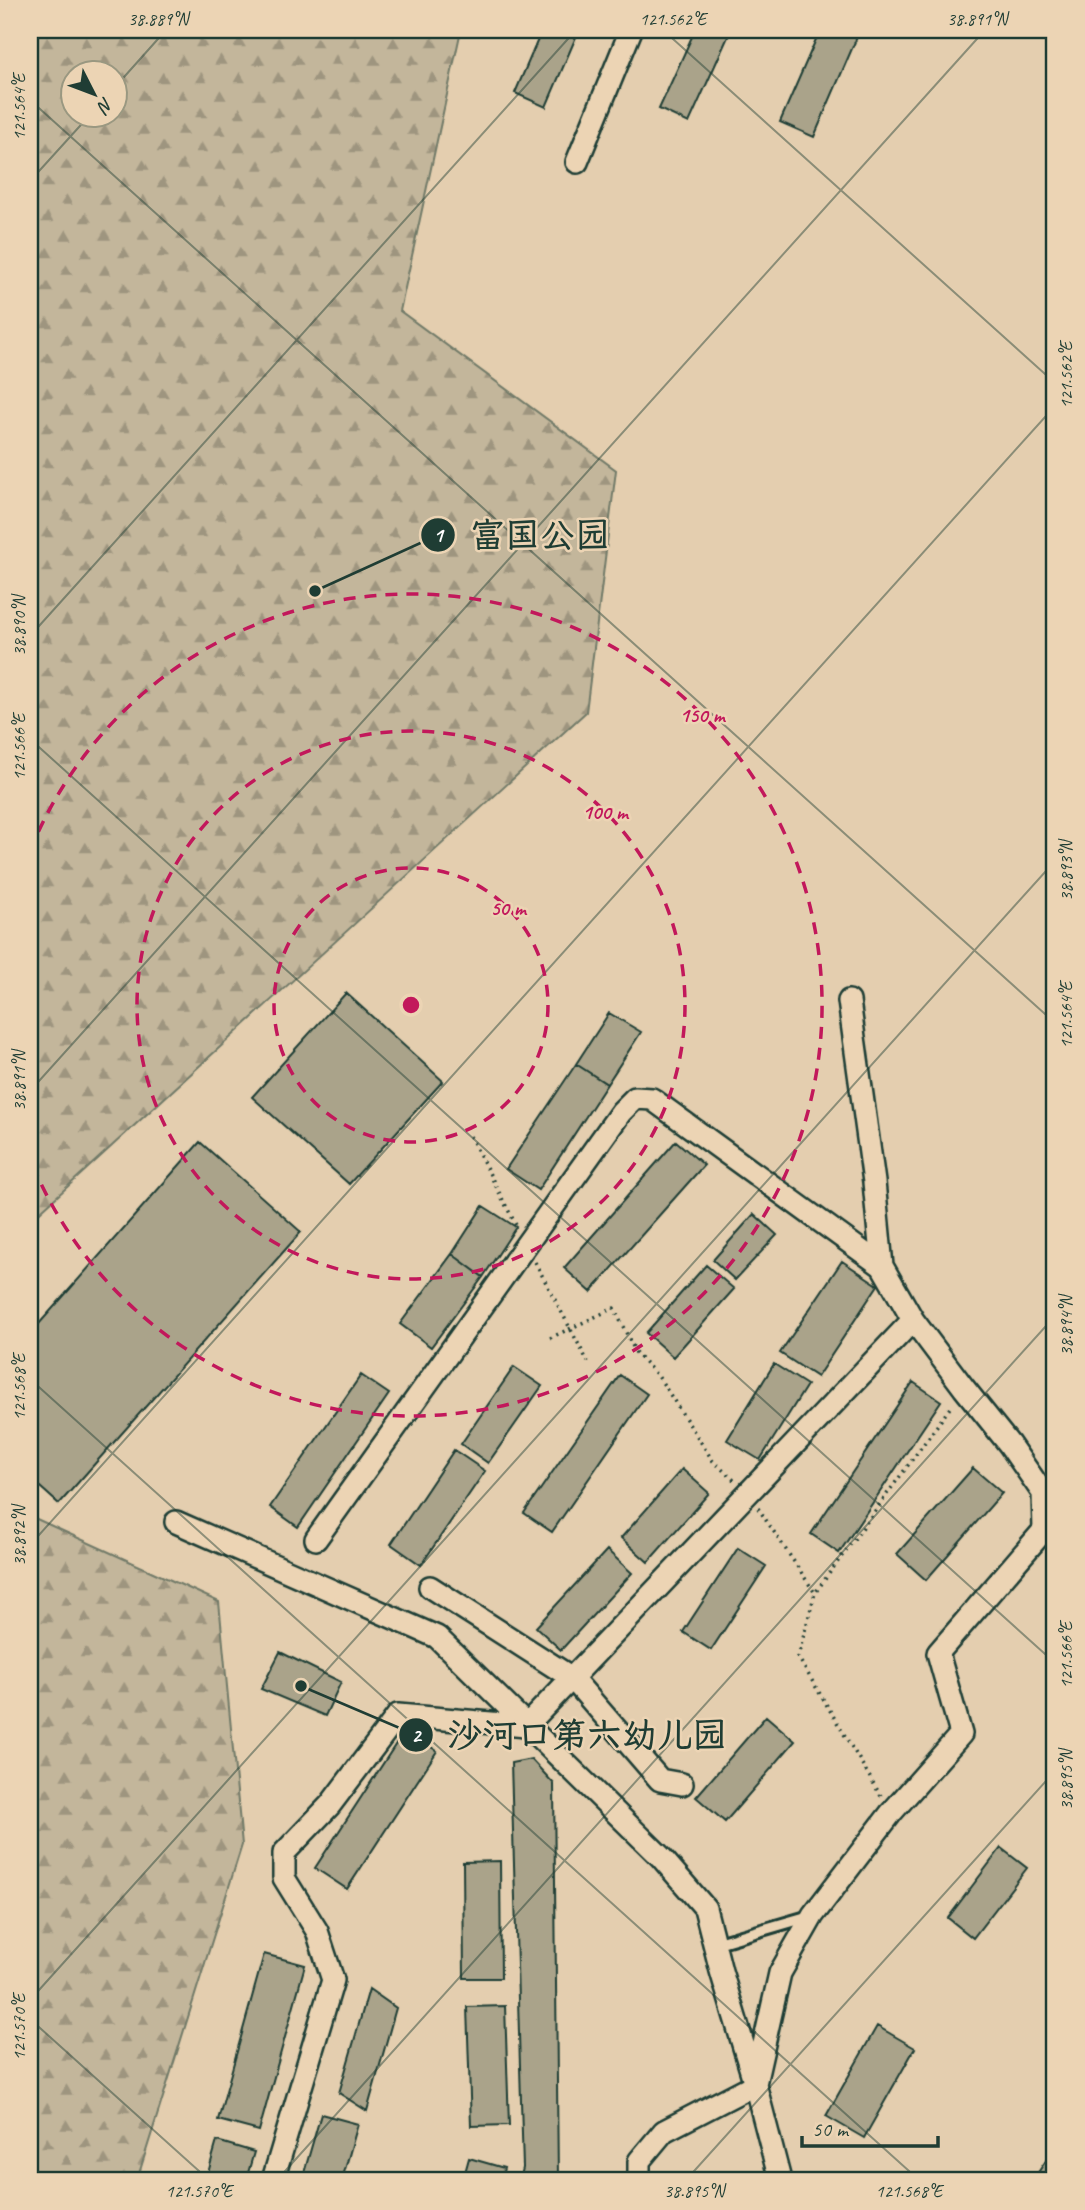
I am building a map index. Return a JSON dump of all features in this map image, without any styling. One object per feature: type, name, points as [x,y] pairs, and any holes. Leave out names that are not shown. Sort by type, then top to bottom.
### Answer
[{"type":"street","points":[[577,162],[631,30]]},
{"type":"street","points":[[639,2180],[639,2161],[664,2131],[755,2084],[780,1973],[813,1915],[891,1813],[961,1734],[938,1653],[1044,1530],[1043,1493],[1009,1444],[912,1320],[882,1266],[874,1182],[849,1001]]},
{"type":"street","points":[[316,1539],[621,1112],[635,1098],[652,1099],[882,1266]]},
{"type":"street","points":[[526,1726],[912,1320]]},
{"type":"street","points":[[176,1522],[437,1637],[661,1857],[705,1908],[780,2180]]},
{"type":"street","points":[[430,1587],[572,1678],[660,1780],[682,1784]]},
{"type":"street","points":[[273,2180],[333,1980],[317,1931],[284,1878],[284,1853],[330,1805],[398,1715],[526,1726]]},
{"type":"lane","points":[[714,1944],[813,1915]]},
{"type":"path","points":[[550,1338],[614,1308],[636,1353],[658,1376],[713,1461],[748,1493],[815,1593]]},
{"type":"path","points":[[891,1813],[797,1657],[815,1593],[964,1388]]},
{"type":"green space","points":[[30,30],[461,30],[400,311],[616,470],[586,712],[30,1221]]},
{"type":"green space","points":[[30,1516],[219,1602],[242,1845],[137,2180],[30,2180]]},
{"type":"building","points":[[542,30],[579,30],[546,107],[515,93]]},
{"type":"building","points":[[695,30],[731,30],[689,123],[659,109]]},
{"type":"building","points":[[820,30],[860,30],[814,137],[780,122]]},
{"type":"building","points":[[346,993],[443,1081],[349,1184],[252,1097]]},
{"type":"building","points":[[609,1013],[641,1032],[607,1084],[576,1064]]},
{"type":"building","points":[[576,1064],[607,1084],[538,1190],[506,1169]]},
{"type":"building","points":[[676,1141],[704,1165],[591,1292],[564,1268]]},
{"type":"building","points":[[200,1142],[301,1232],[59,1504],[30,1478],[30,1334]]},
{"type":"building","points":[[483,1206],[516,1227],[483,1277],[452,1254]]},
{"type":"building","points":[[754,1214],[777,1235],[735,1280],[713,1260]]},
{"type":"building","points":[[452,1254],[483,1277],[431,1347],[400,1324]]},
{"type":"building","points":[[842,1261],[878,1285],[817,1377],[780,1353]]},
{"type":"building","points":[[706,1265],[734,1289],[673,1357],[646,1333]]},
{"type":"building","points":[[774,1364],[807,1385],[760,1460],[727,1440]]},
{"type":"building","points":[[514,1367],[542,1386],[488,1463],[461,1444]]},
{"type":"building","points":[[361,1375],[389,1394],[298,1527],[270,1507]]},
{"type":"building","points":[[620,1375],[647,1394],[552,1532],[524,1513]]},
{"type":"building","points":[[913,1382],[941,1401],[839,1553],[811,1534]]},
{"type":"building","points":[[454,1450],[485,1471],[421,1565],[391,1544]]},
{"type":"building","points":[[973,1468],[1002,1493],[926,1580],[897,1554]]},
{"type":"building","points":[[682,1469],[709,1493],[648,1562],[621,1538]]},
{"type":"building","points":[[738,1548],[766,1566],[711,1650],[683,1632]]},
{"type":"building","points":[[607,1550],[632,1573],[561,1650],[536,1627]]},
{"type":"building","points":[[280,1652],[341,1682],[325,1716],[261,1689]]},
{"type":"building","points":[[766,1716],[795,1741],[725,1822],[696,1797]]},
{"type":"building","points":[[405,1730],[437,1751],[347,1889],[315,1868]]},
{"type":"building","points":[[531,1759],[554,1784],[558,2180],[520,2180],[523,2168],[511,1763]]},
{"type":"building","points":[[1001,1848],[1027,1868],[973,1938],[948,1918]]},
{"type":"building","points":[[500,1861],[501,1978],[464,1978],[463,1862]]},
{"type":"building","points":[[264,1954],[305,1965],[259,2131],[218,2120]]},
{"type":"building","points":[[369,1989],[396,2008],[367,2111],[339,2093]]},
{"type":"building","points":[[505,2006],[509,2125],[471,2126],[467,2007]]},
{"type":"building","points":[[877,2026],[915,2048],[864,2138],[826,2116]]},
{"type":"building","points":[[321,2114],[358,2124],[342,2180],[302,2180]]},
{"type":"building","points":[[217,2141],[254,2152],[246,2180],[206,2180]]},
{"type":"building","points":[[1055,2147],[1055,2180],[1033,2180]]},
{"type":"building","points":[[469,2158],[504,2168],[501,2180],[463,2180]]},
{"type":"place","name":"富国公园","points":[[315,591]]},
{"type":"place","name":"沙河口第六幼儿园","points":[[301,1686]]}]
